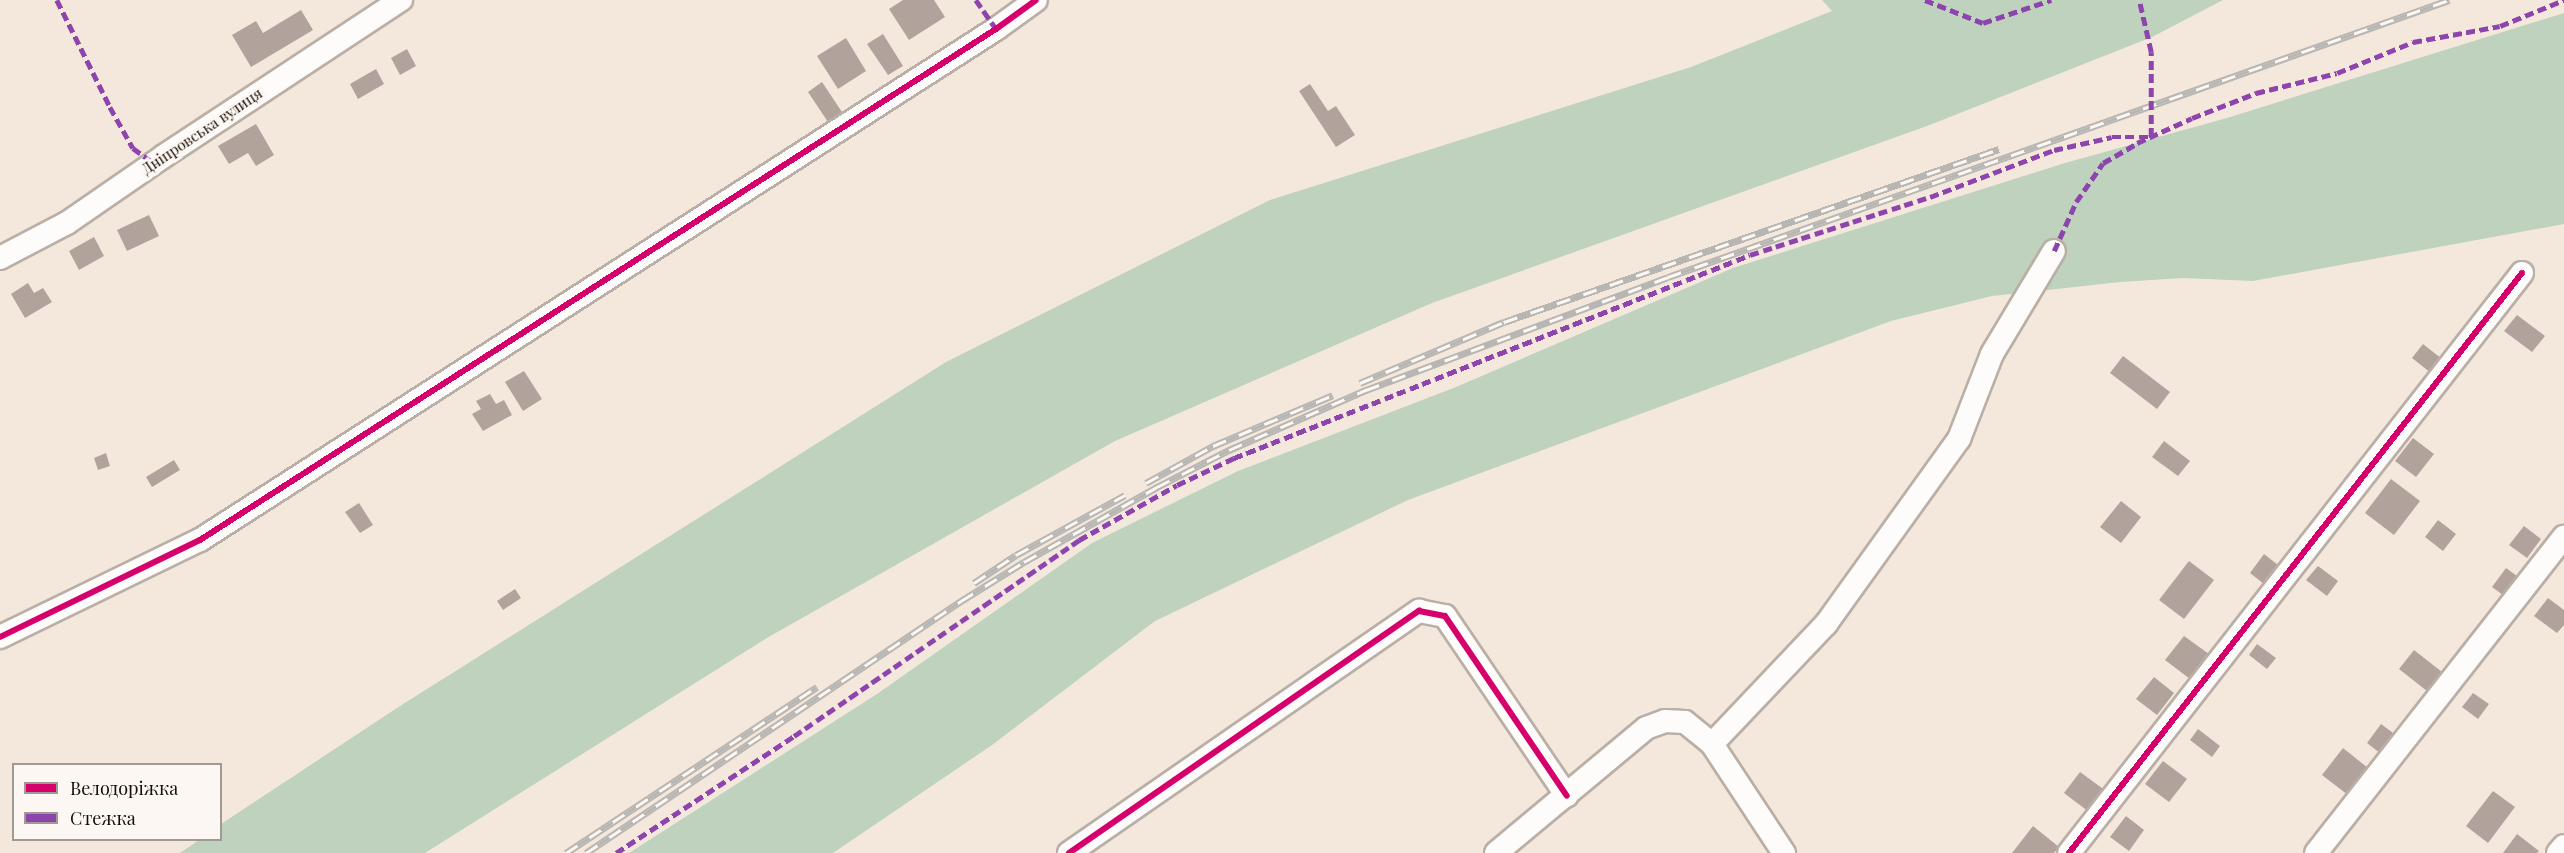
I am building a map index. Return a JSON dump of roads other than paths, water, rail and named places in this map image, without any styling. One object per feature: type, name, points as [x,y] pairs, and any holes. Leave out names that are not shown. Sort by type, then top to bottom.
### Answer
[{"type":"street","name":"Дніпровська вулиця","points":[[0,258],[67,223],[164,156],[401,0]]},
{"type":"street","points":[[0,637],[200,540],[996,28],[1036,0]]},
{"type":"street","points":[[1712,744],[1826,624],[1959,439],[1992,354],[2055,250]]},
{"type":"street","points":[[2069,853],[2522,273]]},
{"type":"street","points":[[2316,853],[2564,537]]},
{"type":"street","points":[[1069,853],[1419,611],[1445,616],[1567,796]]},
{"type":"street","points":[[1496,853],[1646,728],[1665,721],[1685,722],[1712,744],[1784,853]]},
{"type":"street","points":[[2558,853],[2564,846]]},
{"type":"railway","points":[[586,853],[961,601],[1024,562],[1157,487],[1229,450],[1366,390],[1668,277],[2449,0]]},
{"type":"railway","points":[[1360,383],[1504,322],[1999,149]]},
{"type":"railway","points":[[1146,483],[1213,446],[1333,395]]},
{"type":"railway","points":[[974,583],[1016,555],[1125,495]]},
{"type":"railway","points":[[566,853],[817,687]]}]
